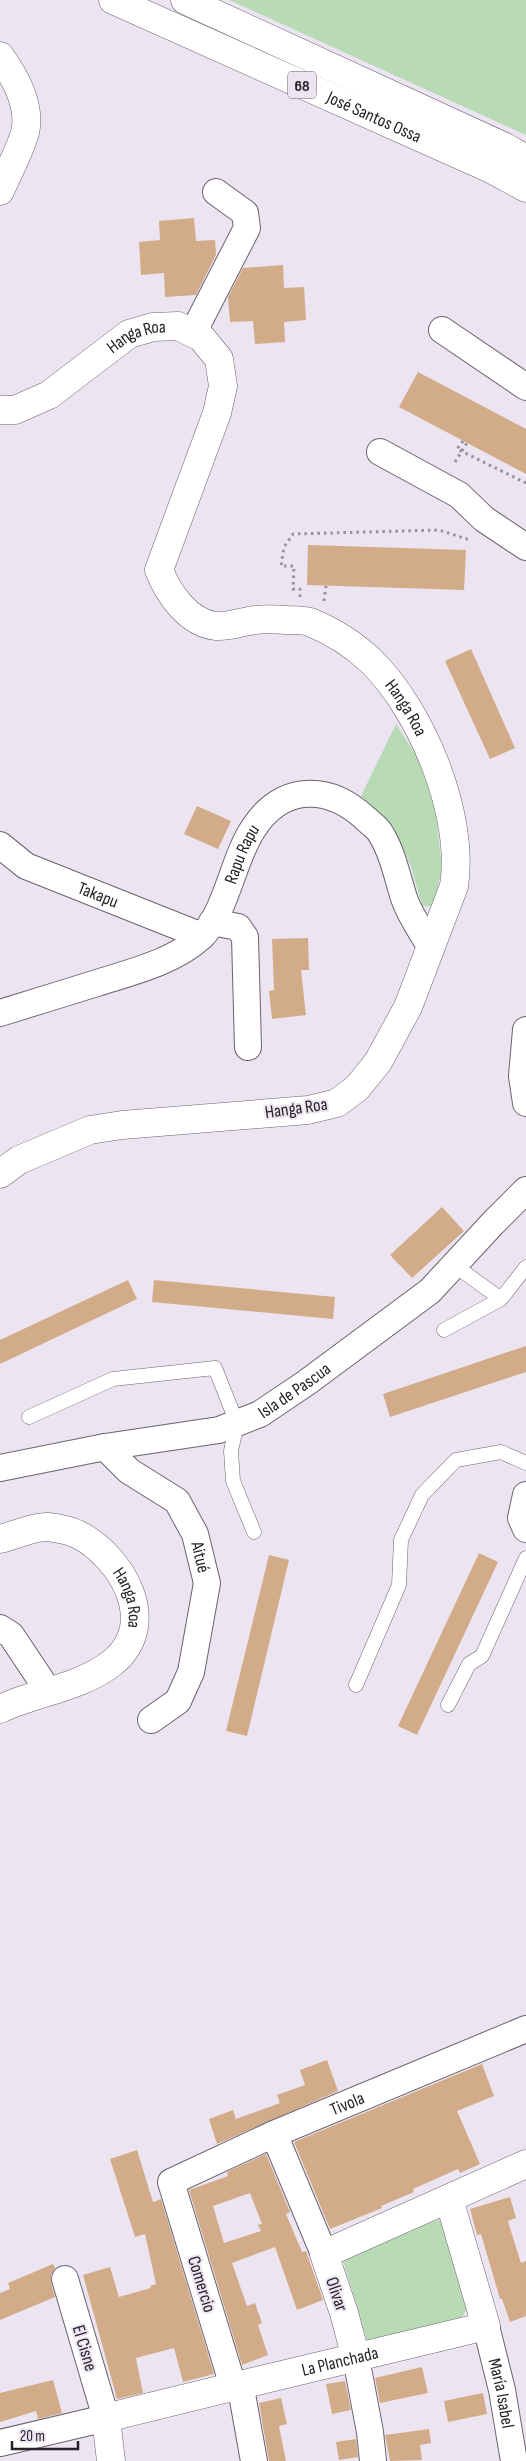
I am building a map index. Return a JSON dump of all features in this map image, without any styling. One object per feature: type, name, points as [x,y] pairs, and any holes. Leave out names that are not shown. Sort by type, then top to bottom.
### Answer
[{"type":"main road","name":"José Santos Ossa","points":[[113,0],[490,169],[526,188]]},
{"type":"main road","name":"José Santos Ossa","points":[[185,0],[505,147],[526,159]]},
{"type":"main road","points":[[0,56],[14,75],[21,92],[26,127],[0,191]]},
{"type":"main road","name":"Hanga Roa","points":[[0,410],[15,410],[49,395],[129,334],[153,327],[178,326],[201,337],[219,359],[223,386],[217,414],[159,570],[165,585],[180,607],[197,618],[215,626],[274,619],[308,621],[339,636],[371,661],[399,697],[431,755],[449,808],[457,868],[454,886],[408,1006],[378,1062],[357,1088],[337,1103],[308,1110],[122,1125],[90,1130],[19,1160],[0,1174]]},
{"type":"main road","name":"Hanga Roa","points":[[0,1539],[46,1526],[76,1533],[108,1556],[125,1579],[132,1598],[135,1622],[127,1645],[112,1662],[93,1674],[49,1692],[18,1701],[0,1710]]},
{"type":"main road","points":[[324,2254],[526,2164]]},
{"type":"main road","points":[[449,2199],[486,2326]]},
{"type":"main road","name":"Olivar","points":[[324,2254],[344,2313],[356,2358]]},
{"type":"main road","name":"La Planchada","points":[[106,2418],[486,2326]]},
{"type":"main road","points":[[106,2418],[111,2461]]},
{"type":"street","points":[[193,333],[247,228],[246,213],[216,192]]},
{"type":"street","points":[[442,330],[526,387]]},
{"type":"street","points":[[380,452],[460,495],[492,525],[526,547]]},
{"type":"street","name":"Rapu Rapu","points":[[207,929],[253,828],[272,807],[294,795],[318,793],[351,805],[379,831],[398,875],[404,900],[431,948]]},
{"type":"street","name":"Takapu","points":[[0,845],[26,866],[207,929],[238,928],[245,937],[248,1047]]},
{"type":"street","points":[[0,1014],[127,973],[177,954],[207,929]]},
{"type":"street","points":[[526,1030],[522,1076],[526,1103]]},
{"type":"street","name":"Isla de Pascua","points":[[0,1468],[105,1447],[185,1437],[219,1430],[260,1414],[400,1315],[430,1291],[526,1190]]},
{"type":"street","name":"Aitué","points":[[105,1447],[129,1472],[177,1501],[195,1534],[207,1583],[191,1672],[178,1701],[151,1720]]},
{"type":"street","points":[[526,1495],[521,1518],[526,1529]]},
{"type":"street","points":[[0,1628],[11,1636],[49,1692]]},
{"type":"street","name":"Tivola","points":[[171,2182],[274,2134],[526,2029]]},
{"type":"street","name":"Olivar","points":[[274,2134],[324,2254]]},
{"type":"street","name":"Comercio","points":[[171,2182],[237,2385],[254,2461]]},
{"type":"street","name":"El Cisne","points":[[64,2279],[106,2418]]},
{"type":"street","name":"María Isabel","points":[[486,2326],[502,2390],[514,2461]]},
{"type":"street","name":"Olivar","points":[[356,2358],[370,2432],[373,2461]]},
{"type":"street","points":[[0,2443],[106,2418]]},
{"type":"lane","points":[[454,1265],[502,1299]]},
{"type":"lane","points":[[444,1330],[502,1299],[526,1267]]},
{"type":"lane","points":[[29,1416],[113,1378],[215,1368],[237,1423],[231,1451],[233,1481],[254,1532]]},
{"type":"lane","points":[[356,1685],[400,1585],[401,1540],[422,1494],[456,1460],[501,1452],[526,1463]]},
{"type":"lane","points":[[448,1705],[469,1664],[482,1656],[526,1558]]},
{"type":"path","points":[[455,462],[465,442],[458,449],[526,483]]},
{"type":"path","points":[[300,601],[300,589],[294,589],[294,566],[281,566],[284,547],[293,534],[439,530],[482,545],[492,525]]},
{"type":"green space","points":[[229,0],[526,0],[526,135]]},
{"type":"green space","points":[[396,724],[416,755],[435,804],[442,869],[433,906],[422,906],[411,866],[393,826],[361,796]]},
{"type":"green space","points":[[441,2219],[468,2307],[458,2324],[369,2347],[341,2254]]},
{"type":"building","points":[[194,218],[196,241],[215,240],[216,255],[196,295],[165,297],[164,273],[141,275],[139,242],[160,240],[159,221]]},
{"type":"building","points":[[283,265],[284,288],[304,287],[306,320],[284,322],[285,342],[255,344],[253,321],[230,322],[228,297],[243,268]]},
{"type":"building","points":[[418,372],[526,429],[526,474],[399,407]]},
{"type":"building","points":[[308,545],[466,550],[464,590],[307,585]]},
{"type":"building","points":[[471,649],[515,748],[490,759],[445,661]]},
{"type":"building","points":[[197,806],[231,821],[218,849],[184,834]]},
{"type":"building","points":[[308,938],[309,970],[301,970],[306,1015],[272,1019],[269,991],[274,990],[272,939]]},
{"type":"building","points":[[442,1207],[464,1231],[412,1278],[390,1255]]},
{"type":"building","points":[[128,1280],[137,1299],[0,1364],[0,1340]]},
{"type":"building","points":[[154,1280],[335,1297],[333,1319],[152,1302]]},
{"type":"building","points":[[526,1346],[526,1372],[390,1417],[383,1394]]},
{"type":"building","points":[[479,1553],[498,1562],[417,1735],[398,1726]]},
{"type":"building","points":[[269,1555],[289,1560],[247,1736],[226,1731]]},
{"type":"building","points":[[327,2060],[338,2091],[217,2144],[209,2119],[233,2110],[236,2119],[280,2103],[277,2095],[305,2085],[300,2070]]},
{"type":"building","points":[[482,2064],[494,2096],[457,2111],[480,2164],[460,2173],[458,2169],[413,2189],[414,2192],[381,2206],[382,2208],[330,2229],[294,2142]]},
{"type":"building","points":[[137,2150],[153,2202],[161,2199],[214,2374],[183,2382],[174,2348],[136,2358],[143,2393],[117,2399],[83,2275],[110,2267],[119,2297],[151,2288],[150,2286],[156,2284],[145,2234],[135,2237],[110,2159]]},
{"type":"building","points":[[266,2154],[290,2212],[286,2214],[302,2252],[306,2251],[323,2300],[297,2310],[275,2247],[232,2263],[247,2306],[255,2303],[262,2323],[258,2325],[268,2355],[242,2365],[189,2190],[228,2176],[227,2172]],"holes":[[[250,2193],[262,2224],[258,2225],[261,2231],[224,2243],[213,2206]]]},
{"type":"building","points":[[510,2197],[516,2218],[508,2221],[509,2225],[521,2263],[526,2261],[526,2316],[510,2322],[502,2299],[500,2299],[481,2234],[477,2235],[470,2209]]},
{"type":"building","points":[[53,2264],[55,2268],[51,2275],[51,2283],[55,2297],[0,2320],[0,2293],[10,2289],[8,2283]]},
{"type":"building","points":[[422,2367],[428,2393],[380,2403],[375,2378]]},
{"type":"building","points":[[53,2380],[62,2413],[38,2419],[36,2411],[0,2422],[0,2393]]},
{"type":"building","points":[[345,2381],[351,2410],[332,2414],[326,2384]]},
{"type":"building","points":[[483,2393],[487,2414],[448,2422],[444,2401]]},
{"type":"building","points":[[281,2398],[287,2424],[279,2426],[286,2461],[269,2461],[259,2403]]},
{"type":"building","points":[[429,2429],[431,2443],[420,2445],[422,2460],[390,2461],[385,2435]]},
{"type":"building","points":[[356,2439],[358,2457],[339,2460],[336,2442]]}]
